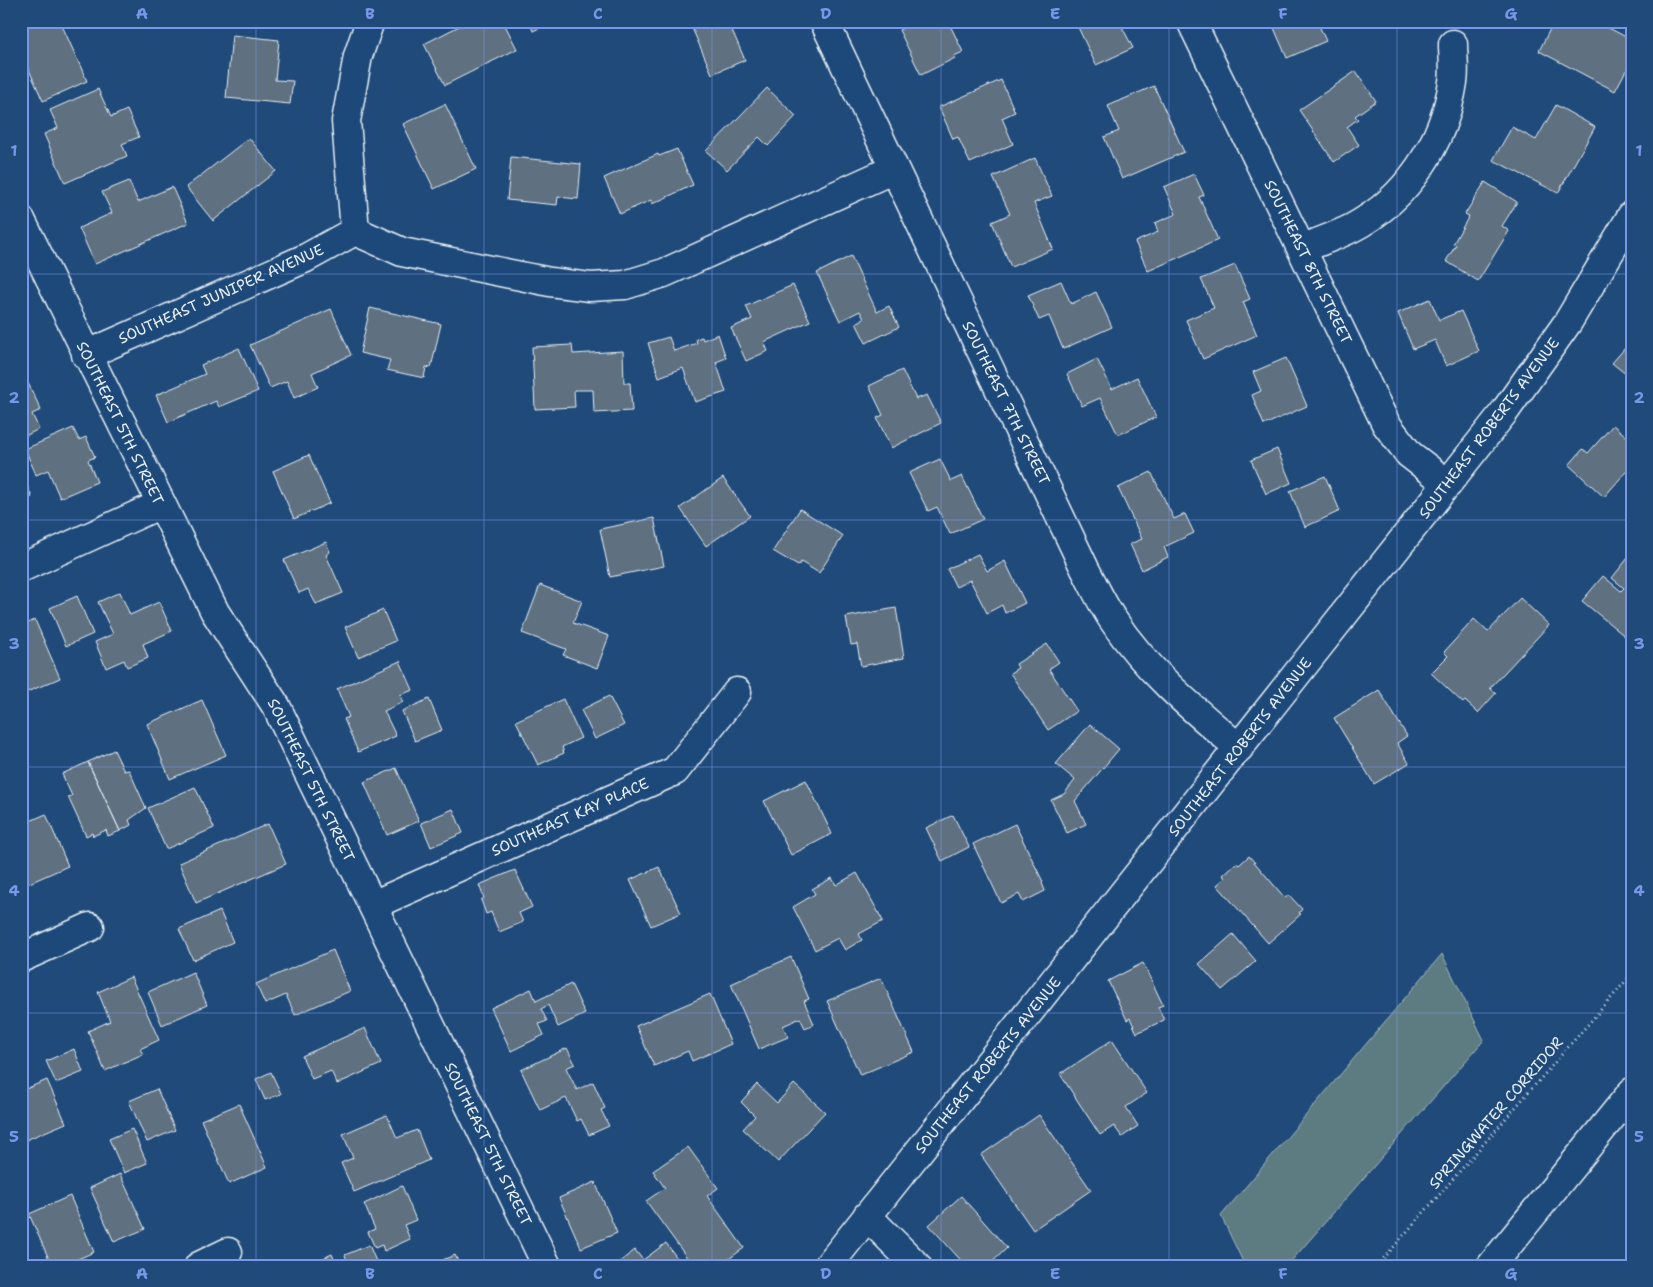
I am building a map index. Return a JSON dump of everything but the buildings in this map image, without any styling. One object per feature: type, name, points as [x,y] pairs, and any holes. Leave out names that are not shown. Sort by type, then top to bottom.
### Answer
[{"type":"street","points":[[370,21],[358,56],[346,121],[355,231],[402,252],[550,282],[590,287],[625,285],[664,273],[894,169]]},
{"type":"street","name":"SOUTHEAST 7TH STREET","points":[[824,21],[1085,569],[1113,620],[1146,662],[1187,704],[1239,748]]},
{"type":"street","name":"SOUTHEAST 8TH STREET","points":[[1191,21],[1386,424],[1409,454],[1448,484]]},
{"type":"street","points":[[1302,249],[1352,228],[1383,207],[1410,181],[1430,151],[1446,117],[1453,81],[1453,44]]},
{"type":"street","name":"SOUTHEAST ROBERTS AVENUE","points":[[828,1266],[1505,411],[1568,322],[1632,215]]},
{"type":"street","name":"SOUTHEAST 5TH STREET","points":[[21,220],[214,612],[276,706],[547,1266]]},
{"type":"street","name":"SOUTHEAST JUNIPER AVENUE","points":[[86,355],[306,258],[355,231]]},
{"type":"street","points":[[21,568],[161,504]]},
{"type":"street","name":"SOUTHEAST KAY PLACE","points":[[373,905],[675,770],[737,692]]},
{"type":"street","points":[[21,958],[90,927]]},
{"type":"street","points":[[1492,1266],[1632,1092]]},
{"type":"street","points":[[867,1216],[917,1266]]},
{"type":"street","points":[[198,1266],[228,1252]]},
{"type":"path","name":"SPRINGWATER CORRIDOR","points":[[1377,1266],[1632,974]]},
{"type":"green space","points":[[1442,954],[1484,1040],[1287,1266],[1245,1266],[1221,1216]]}]
